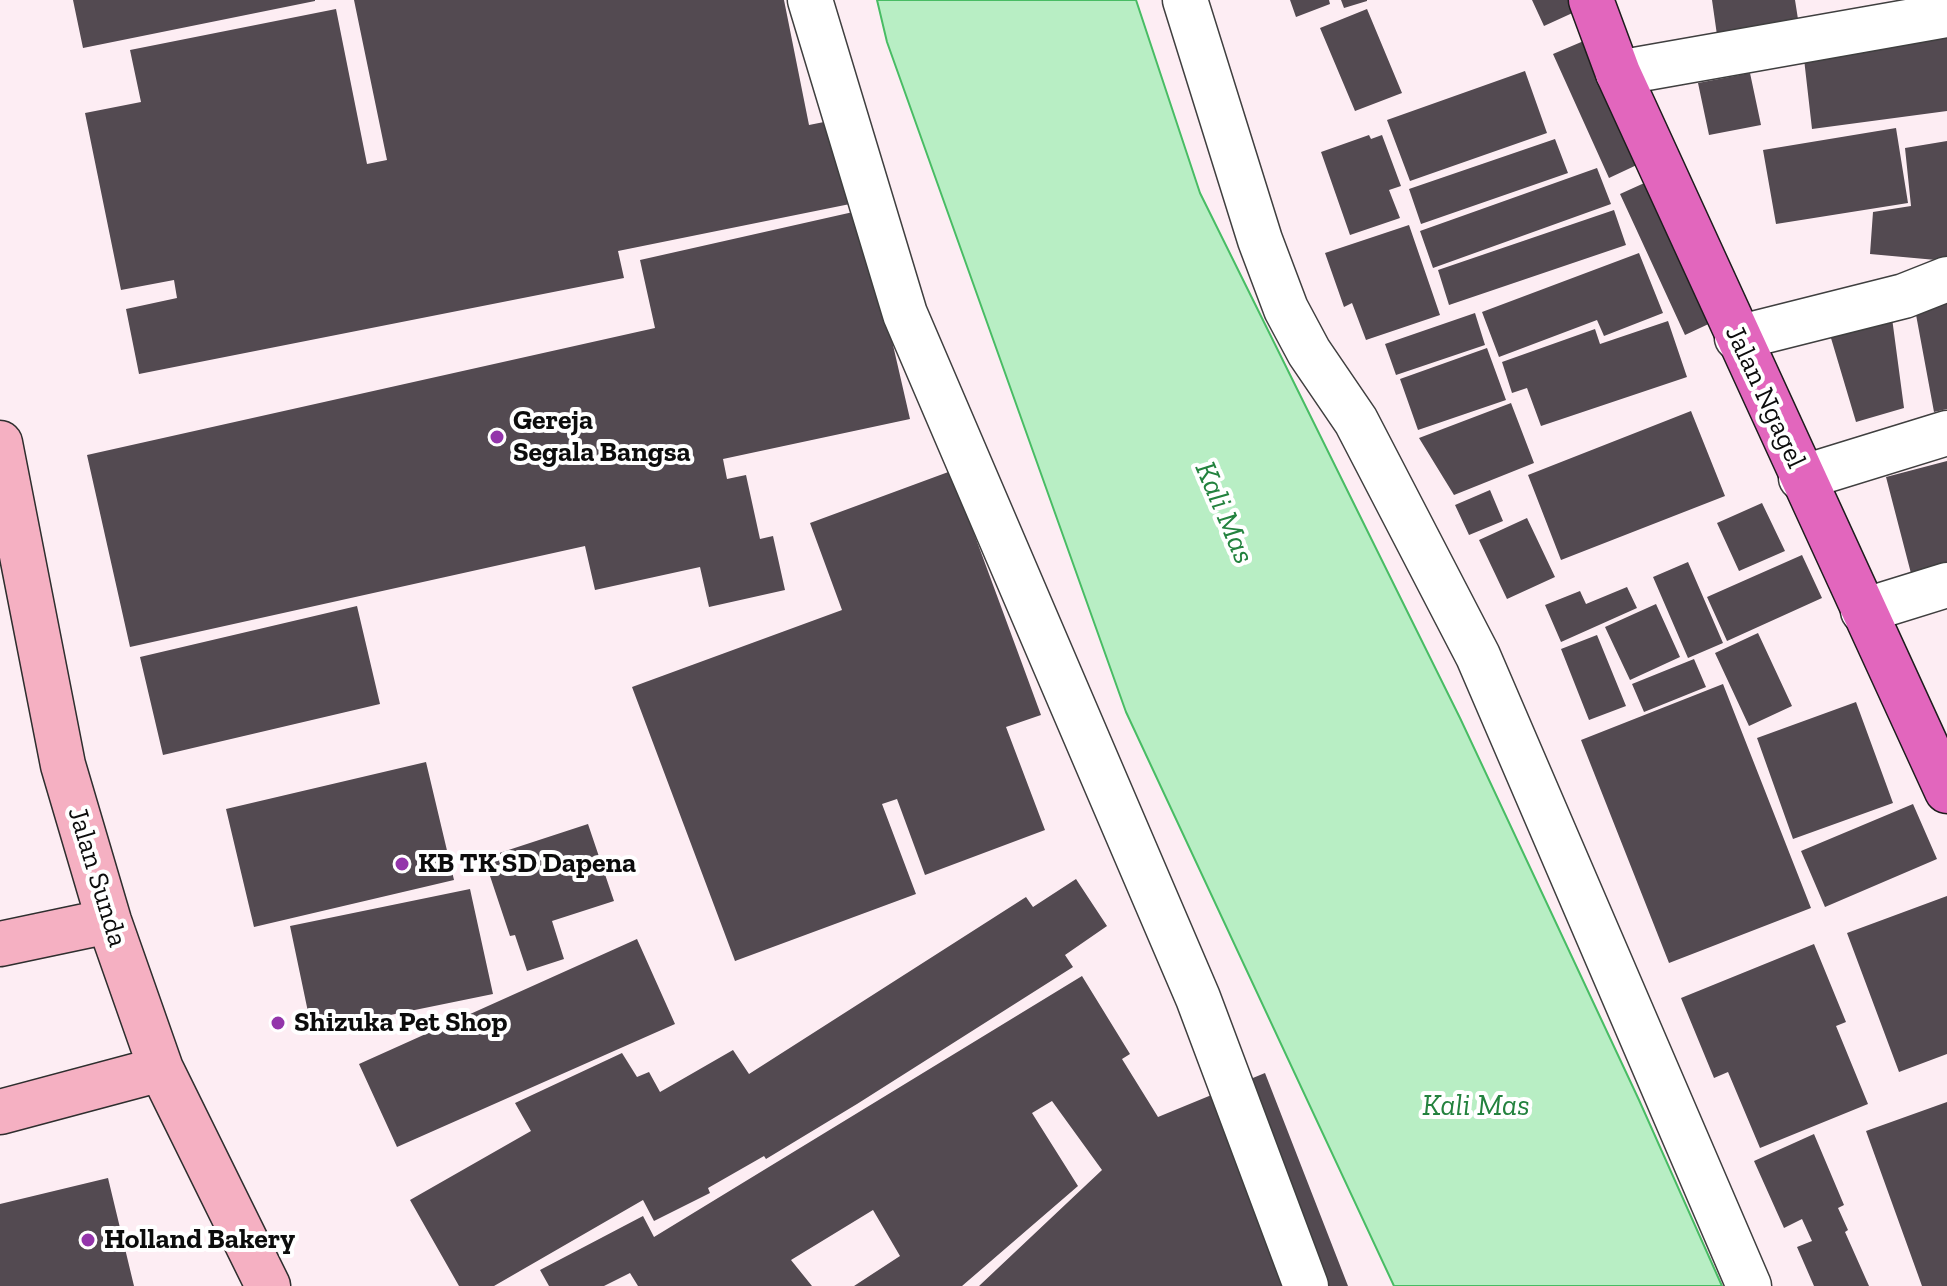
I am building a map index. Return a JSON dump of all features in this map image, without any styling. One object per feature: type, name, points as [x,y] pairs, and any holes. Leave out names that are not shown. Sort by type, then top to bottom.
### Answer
[{"type":"highway","name":"Jalan Ngagel","points":[[1591,0],[1618,73],[1737,338],[1947,791]]},
{"type":"main road","name":"Jalan Sunda","points":[[0,443],[14,586],[109,921],[161,1069],[268,1286]]},
{"type":"main road","points":[[0,944],[109,921]]},
{"type":"main road","points":[[0,1112],[161,1069]]},
{"type":"street","points":[[810,0],[905,314],[1198,998],[1306,1286]]},
{"type":"street","points":[[1185,0],[1260,240],[1286,309],[1309,352],[1356,421],[1478,656],[1749,1286]]},
{"type":"street","points":[[1618,73],[1947,15]]},
{"type":"street","points":[[1737,338],[1904,296],[1947,279]]},
{"type":"street","points":[[1801,478],[1947,433]]},
{"type":"street","points":[[1863,611],[1947,585]]},
{"type":"water","name":"Kali Mas","points":[[877,0],[1136,0],[1200,193],[1460,718],[1639,1100],[1722,1286],[1394,1286],[1126,712],[887,42]]},
{"type":"building","points":[[73,0],[315,0],[315,1],[83,48]]},
{"type":"building","points":[[354,0],[784,0],[809,125],[834,120],[850,204],[618,251],[624,278],[139,374],[126,309],[177,298],[174,280],[121,290],[85,113],[141,102],[130,50],[336,9],[367,164],[387,160]]},
{"type":"building","points":[[1290,0],[1329,0],[1330,4],[1296,17]]},
{"type":"building","points":[[1341,0],[1367,0],[1367,1],[1344,8]]},
{"type":"building","points":[[1532,0],[1575,0],[1579,10],[1544,26]]},
{"type":"building","points":[[1712,0],[1795,0],[1800,32],[1718,42]]},
{"type":"building","points":[[1367,9],[1402,93],[1355,111],[1320,28]]},
{"type":"building","points":[[1947,31],[1947,111],[1812,129],[1803,50]]},
{"type":"building","points":[[1586,40],[1641,163],[1609,178],[1553,54]]},
{"type":"building","points":[[1525,71],[1547,133],[1410,181],[1387,120]]},
{"type":"building","points":[[1750,73],[1761,125],[1709,135],[1698,83]]},
{"type":"building","points":[[1896,128],[1908,203],[1776,224],[1763,150]]},
{"type":"building","points":[[1369,135],[1371,139],[1382,135],[1401,186],[1389,190],[1400,218],[1350,235],[1321,152]]},
{"type":"building","points":[[1555,139],[1568,173],[1421,224],[1409,189]]},
{"type":"building","points":[[1947,141],[1947,261],[1870,254],[1873,212],[1911,206],[1905,148]]},
{"type":"building","points":[[1597,168],[1611,204],[1433,268],[1420,231]]},
{"type":"building","points":[[1651,180],[1715,321],[1685,335],[1620,194]]},
{"type":"building","name":"Gereja Segala Bangsa","points":[[862,210],[910,419],[723,459],[727,479],[746,475],[760,539],[773,536],[785,590],[709,607],[700,567],[595,590],[585,546],[130,647],[87,455],[655,328],[640,260]]},
{"type":"building","points":[[1614,210],[1626,245],[1449,305],[1438,270]]},
{"type":"building","points":[[1409,225],[1440,315],[1366,340],[1352,303],[1344,307],[1325,253]]},
{"type":"building","points":[[1639,253],[1663,313],[1604,336],[1597,320],[1499,357],[1482,312]]},
{"type":"building","points":[[1947,287],[1947,409],[1934,412],[1912,293]]},
{"type":"building","points":[[1475,313],[1485,345],[1396,375],[1385,344]]},
{"type":"building","points":[[1892,318],[1904,408],[1856,422],[1828,328]]},
{"type":"building","points":[[1668,321],[1687,377],[1541,426],[1527,388],[1512,393],[1502,362],[1595,329],[1600,344]]},
{"type":"building","points":[[1487,348],[1506,400],[1418,430],[1400,379]]},
{"type":"building","points":[[1511,403],[1534,463],[1454,495],[1419,438]]},
{"type":"building","points":[[1691,411],[1725,496],[1561,560],[1528,475]]},
{"type":"building","points":[[1947,461],[1947,577],[1914,585],[1886,477]]},
{"type":"building","points":[[951,471],[1041,715],[1006,727],[1045,830],[925,875],[897,799],[882,804],[916,894],[735,961],[632,687],[842,610],[810,523]]},
{"type":"building","points":[[1490,490],[1503,521],[1469,535],[1455,505]]},
{"type":"building","points":[[1762,503],[1785,551],[1739,571],[1717,523]]},
{"type":"building","points":[[1527,518],[1555,577],[1507,599],[1479,540]]},
{"type":"building","points":[[1802,555],[1822,598],[1727,641],[1707,597]]},
{"type":"building","points":[[1688,562],[1723,643],[1688,658],[1653,577]]},
{"type":"building","points":[[1627,587],[1637,608],[1561,642],[1545,605],[1580,591],[1586,604]]},
{"type":"building","points":[[1656,604],[1680,657],[1630,680],[1605,627]]},
{"type":"building","points":[[357,606],[380,704],[163,755],[140,657]]},
{"type":"building","points":[[1758,633],[1792,706],[1749,726],[1715,653]]},
{"type":"building","points":[[1597,635],[1626,706],[1589,720],[1561,649]]},
{"type":"building","points":[[1694,659],[1706,687],[1644,712],[1632,684]]},
{"type":"building","points":[[1723,684],[1811,908],[1669,963],[1581,740]]},
{"type":"building","points":[[1856,702],[1893,803],[1793,839],[1757,738]]},
{"type":"building","points":[[426,762],[454,880],[254,927],[226,809]]},
{"type":"building","points":[[1913,804],[1937,859],[1825,907],[1801,851]]},
{"type":"building","points":[[588,824],[614,901],[552,921],[564,959],[527,971],[515,935],[510,936],[484,858]]},
{"type":"building","points":[[1076,879],[1107,926],[1065,955],[1073,967],[857,1104],[766,1159],[764,1156],[708,1188],[710,1193],[654,1221],[643,1200],[494,1286],[459,1286],[410,1200],[531,1131],[515,1103],[622,1053],[637,1077],[649,1072],[660,1092],[733,1050],[749,1074],[1026,897],[1033,907]]},
{"type":"building","points":[[470,889],[493,994],[312,1031],[290,926]]},
{"type":"building","points":[[1947,896],[1947,1054],[1899,1072],[1847,933]]},
{"type":"building","points":[[637,939],[675,1024],[397,1147],[359,1064]]},
{"type":"building","points":[[1814,944],[1846,1022],[1836,1026],[1868,1104],[1760,1148],[1728,1072],[1714,1078],[1681,998]]},
{"type":"building","points":[[1082,976],[1130,1054],[1122,1059],[1158,1117],[1265,1073],[1348,1286],[979,1286],[1102,1170],[1052,1101],[1032,1113],[1078,1186],[962,1286],[854,1286],[900,1256],[873,1210],[791,1260],[812,1286],[638,1286],[630,1273],[604,1286],[549,1286],[540,1270],[643,1216],[654,1237]]},
{"type":"building","points":[[1947,1102],[1947,1286],[1922,1286],[1866,1131]]},
{"type":"building","points":[[1814,1134],[1844,1205],[1838,1208],[1848,1230],[1845,1232],[1869,1286],[1814,1286],[1797,1247],[1812,1241],[1802,1219],[1784,1228],[1754,1161]]},
{"type":"building","points":[[108,1178],[134,1286],[0,1286],[0,1204]]},
{"type":"place","name":"Gereja Segala Bangsa","points":[[497,437]]},
{"type":"place","name":"KB TK SD Dapena","points":[[402,864]]},
{"type":"place","name":"Shizuka Pet Shop","points":[[278,1023]]},
{"type":"place","name":"Holland Bakery","points":[[88,1240]]}]
